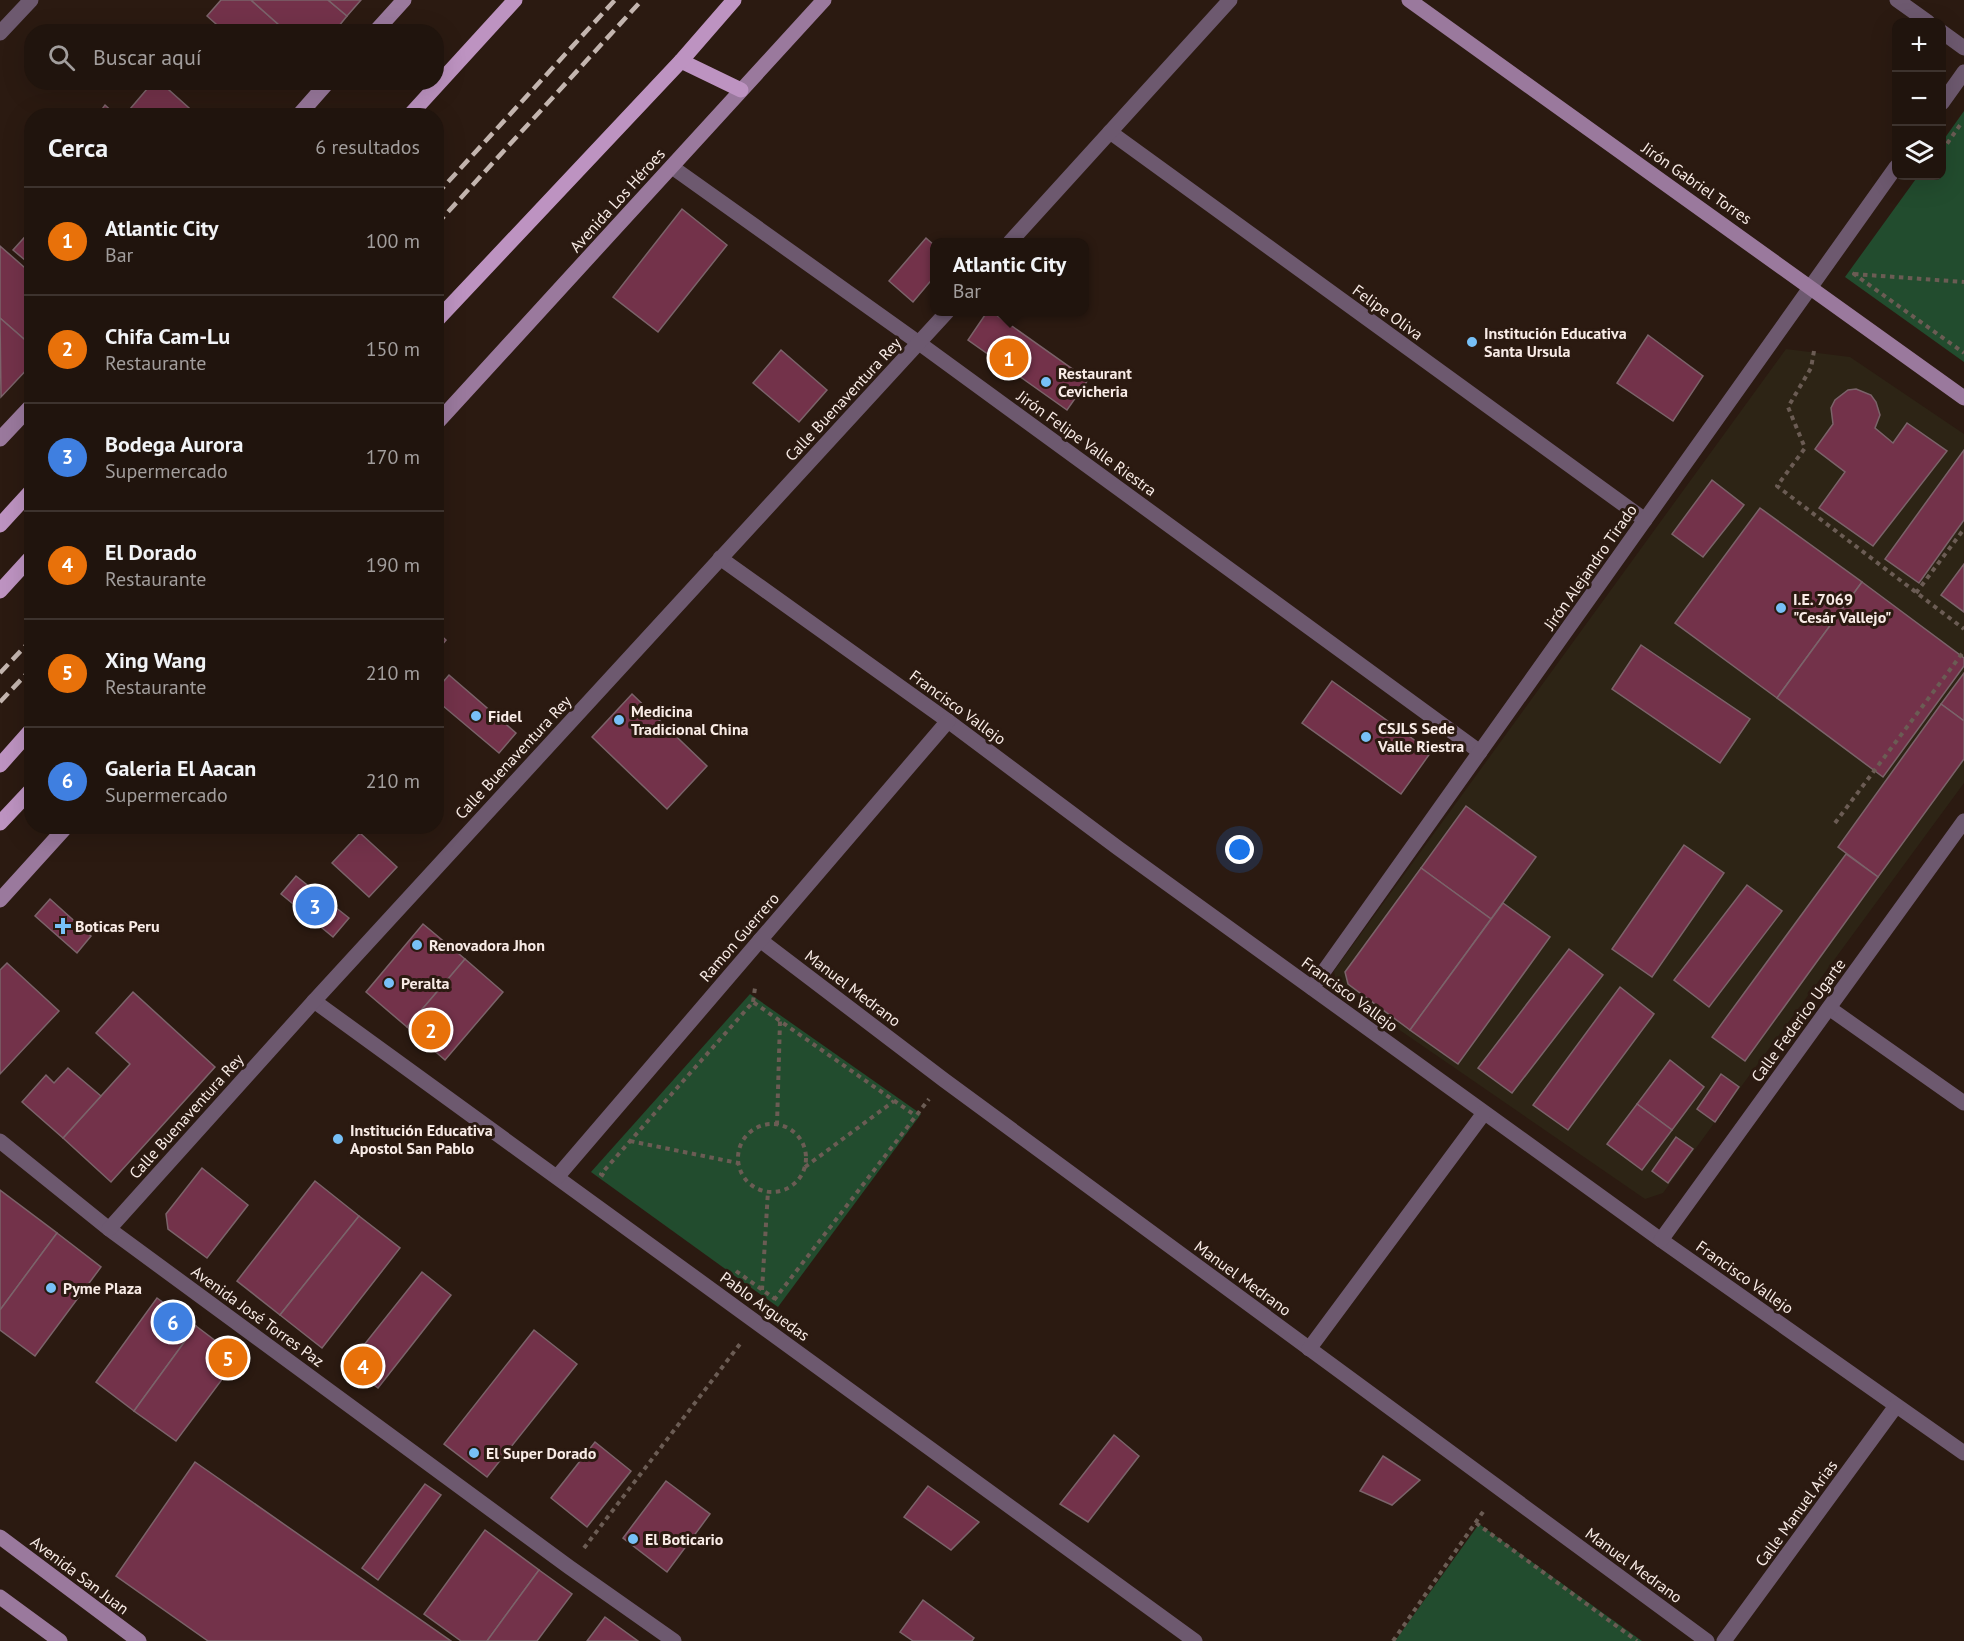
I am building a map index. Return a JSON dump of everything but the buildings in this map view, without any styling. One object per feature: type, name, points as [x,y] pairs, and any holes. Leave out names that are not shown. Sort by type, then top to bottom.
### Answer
[{"type":"main road","points":[[444,78],[515,0]]},
{"type":"main road","points":[[444,312],[681,60],[734,0]]},
{"type":"main road","points":[[681,60],[741,90]]},
{"type":"main road","points":[[416,108],[433,90]]},
{"type":"main road","points":[[0,525],[24,499]]},
{"type":"main road","points":[[0,591],[24,565]]},
{"type":"main road","points":[[0,765],[24,738]]},
{"type":"main road","points":[[0,823],[24,798]]},
{"type":"street","points":[[0,33],[31,0]]},
{"type":"street","points":[[382,24],[404,0]]},
{"type":"street","name":"Avenida Los Héroes","points":[[444,415],[824,0]]},
{"type":"street","points":[[1015,238],[1230,0]]},
{"type":"street","name":"Jirón Gabriel Torres","points":[[1409,0],[1811,286],[1964,398]]},
{"type":"street","points":[[1897,0],[1922,18]]},
{"type":"street","points":[[1946,35],[1964,48]]},
{"type":"street","points":[[1946,97],[1964,72]]},
{"type":"street","points":[[304,108],[321,90]]},
{"type":"street","name":"Felipe Oliva","points":[[1110,132],[1645,520]]},
{"type":"street","name":"Jirón Felipe Valle Riestra","points":[[672,167],[919,343],[1480,752]]},
{"type":"street","name":"Jirón Alejandro Tirado","points":[[1312,988],[1892,173]]},
{"type":"street","name":"Calle Buenaventura Rey","points":[[109,1229],[314,1001],[943,316]]},
{"type":"street","points":[[0,439],[24,414]]},
{"type":"street","name":"Francisco Vallejo","points":[[720,558],[948,721],[1484,1113],[1964,1453]]},
{"type":"street","name":"Ramon Guerrero","points":[[556,1177],[948,721]]},
{"type":"street","name":"Calle Federico Ugarte","points":[[1661,1240],[1964,821]]},
{"type":"street","points":[[0,900],[60,834]]},
{"type":"street","name":"Manuel Medrano","points":[[760,940],[954,1087],[1707,1641]]},
{"type":"street","name":"Pablo Arguedas","points":[[314,1001],[1195,1641]]},
{"type":"street","points":[[1829,1008],[1964,1103]]},
{"type":"street","points":[[1309,1349],[1484,1113]]},
{"type":"street","name":"Avenida José Torres Paz","points":[[0,1141],[109,1229],[569,1567],[674,1641]]},
{"type":"street","name":"Calle Manuel Arias","points":[[1724,1641],[1896,1406]]},
{"type":"street","name":"Avenida San Juan","points":[[0,1537],[139,1641]]},
{"type":"street","points":[[0,1597],[60,1641]]},
{"type":"path","points":[[1946,144],[1964,119]]},
{"type":"path","points":[[1854,274],[1860,265]]},
{"type":"path","points":[[1854,274],[1964,353]]},
{"type":"path","points":[[1811,286],[1854,274],[1964,282]]},
{"type":"path","points":[[1814,351],[1811,368],[1788,407],[1805,448],[1777,486],[1964,629]]},
{"type":"path","points":[[1916,592],[1964,529]]},
{"type":"path","points":[[1835,824],[1964,651]]},
{"type":"path","points":[[610,1181],[601,1174],[753,1002],[916,1116]]},
{"type":"path","points":[[777,1125],[780,1021]]},
{"type":"path","points":[[805,1167],[806,1154],[801,1141],[793,1131],[777,1125],[767,1124],[755,1129],[745,1137],[739,1150],[738,1163],[742,1176],[751,1185],[762,1191],[776,1192],[789,1188],[805,1167],[894,1101]]},
{"type":"path","points":[[630,1141],[738,1163]]},
{"type":"path","points":[[762,1290],[768,1191]]},
{"type":"path","points":[[734,1269],[775,1299]]},
{"type":"path","points":[[1393,1641],[1500,1489]]},
{"type":"path","points":[[1476,1523],[1637,1641]]},
{"type":"shaded area","name":"I.E. 7069 \"Cesár Vallejo\"","points":[[1786,349],[1850,357],[1964,434],[1964,783],[1663,1193],[1645,1199],[1337,987],[1334,971]]},
{"type":"green space","points":[[1964,111],[1964,362],[1845,277],[1915,180],[1946,180],[1946,136]]},
{"type":"green space","points":[[750,994],[921,1114],[778,1307],[591,1172]]},
{"type":"green space","points":[[1479,1524],[1642,1641],[1395,1641]]},
{"type":"railway","points":[[444,186],[615,0]]},
{"type":"railway","points":[[444,216],[642,0]]},
{"type":"railway","points":[[0,673],[24,648]]},
{"type":"railway","points":[[0,702],[24,676]]},
{"type":"place","name":"Institución Educativa Santa Ursula","points":[[1472,342]]},
{"type":"place","name":"Atlantic City","points":[[1009,358]]},
{"type":"place","name":"Restaurant Cevicheria","points":[[1046,382]]},
{"type":"place","name":"I.E. 7069 \"Cesár Vallejo\"","points":[[1781,608]]},
{"type":"place","name":"Fidel","points":[[476,716]]},
{"type":"place","name":"Medicina Tradicional China","points":[[619,720]]},
{"type":"place","name":"CSJLS Sede Valle Riestra","points":[[1366,737]]},
{"type":"place","name":"Bodega Aurora","points":[[315,906]]},
{"type":"place","name":"Boticas Peru","points":[[63,926]]},
{"type":"place","name":"Renovadora Jhon","points":[[417,945]]},
{"type":"place","name":"Peralta","points":[[389,983]]},
{"type":"place","name":"Chifa Cam-Lu","points":[[431,1030]]},
{"type":"place","name":"Institución Educativa Apostol San Pablo","points":[[338,1139]]},
{"type":"place","name":"Pyme Plaza","points":[[51,1288]]},
{"type":"place","name":"Galeria El Aacan","points":[[173,1322]]},
{"type":"place","name":"Xing Wang","points":[[228,1358]]},
{"type":"place","name":"El Dorado","points":[[363,1366]]},
{"type":"place","name":"El Super Dorado","points":[[474,1453]]},
{"type":"place","name":"El Boticario","points":[[633,1539]]}]
